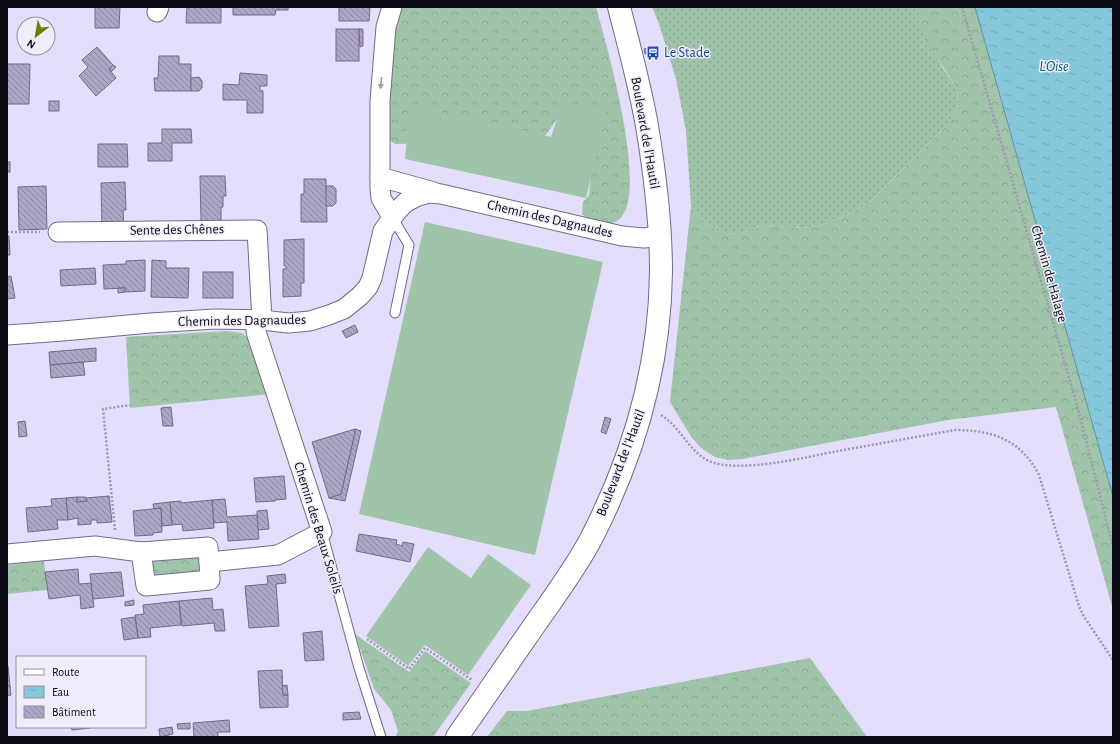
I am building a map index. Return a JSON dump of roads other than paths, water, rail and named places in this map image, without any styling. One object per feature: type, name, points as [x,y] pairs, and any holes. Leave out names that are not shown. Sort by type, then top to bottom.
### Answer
[{"type":"main road","name":"Boulevard de l'Hautil","points":[[457,737],[585,550],[613,489],[638,426],[650,378],[660,305],[660,236],[654,175],[646,124],[637,79],[619,7]]},
{"type":"street","points":[[392,7],[386,27],[380,102],[381,198],[392,217]]},
{"type":"street","name":"Chemin des Dagnaudes","points":[[380,177],[441,194],[622,236],[644,238],[660,236]]},
{"type":"street","name":"Chemin des Dagnaudes","points":[[7,335],[63,332],[150,323],[214,319],[260,320],[288,323],[310,321],[330,315],[353,302],[360,296],[370,283],[381,237],[392,217],[406,202],[416,197],[429,193],[441,194]]},
{"type":"street","name":"Sente des Chênes","points":[[58,232],[257,230],[260,320]]},
{"type":"street","name":"Chemin des Beaux Soleils","points":[[260,320],[256,332],[322,532]]},
{"type":"street","points":[[210,562],[278,555],[322,532]]},
{"type":"street","points":[[7,554],[95,546],[142,552],[208,547],[210,580],[146,586],[142,552]]},
{"type":"lane","points":[[392,217],[409,245],[395,313]]},
{"type":"lane","name":"Chemin des Beaux Soleils","points":[[322,532],[359,668],[381,737]]},
{"type":"water","name":"L’Oise","points":[[975,7],[1113,7],[1113,497]]},
{"type":"place","name":"Le Stade","points":[[653,53]]}]
